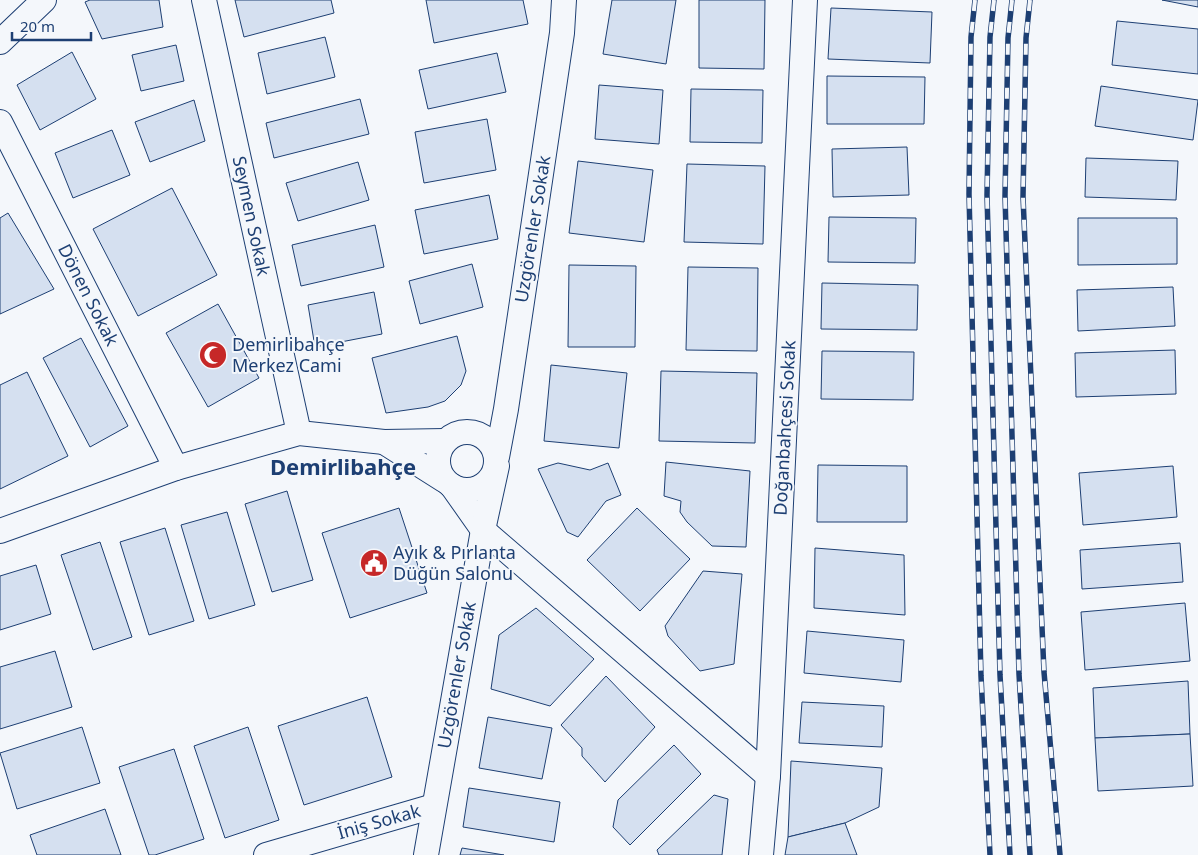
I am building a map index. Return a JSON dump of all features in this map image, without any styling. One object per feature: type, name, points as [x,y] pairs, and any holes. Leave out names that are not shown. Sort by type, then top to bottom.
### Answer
[{"type":"street","points":[[0,42],[44,0]]},
{"type":"street","name":"Seymen Sokak","points":[[204,0],[299,433]]},
{"type":"street","name":"Uzgörenler Sokak","points":[[426,855],[506,409],[562,33],[564,0]]},
{"type":"street","name":"Doğanbahçesi Sokak","points":[[761,855],[768,776],[805,0]]},
{"type":"street","name":"Dönen Sokak","points":[[0,122],[176,468]]},
{"type":"street","points":[[506,409],[454,437],[440,450],[439,470],[448,483],[483,530],[768,776]]},
{"type":"street","points":[[0,531],[176,468],[299,433],[384,442],[454,437],[473,432],[489,440],[494,448],[497,462],[494,475],[488,483],[480,488],[470,491],[461,490],[384,442]]},
{"type":"street","name":"İniş Sokak","points":[[266,855],[434,806]]},
{"type":"building","points":[[90,0],[159,0],[163,27],[102,39],[85,2]]},
{"type":"building","points":[[235,0],[331,0],[334,13],[244,37]]},
{"type":"building","points":[[426,0],[523,0],[528,24],[434,43]]},
{"type":"building","points":[[612,0],[676,0],[666,64],[603,54]]},
{"type":"building","points":[[699,0],[765,0],[764,69],[699,68]]},
{"type":"building","points":[[1162,0],[1198,0],[1198,7]]},
{"type":"building","points":[[831,8],[932,12],[930,63],[828,59]]},
{"type":"building","points":[[1117,21],[1198,29],[1198,74],[1112,65]]},
{"type":"building","points":[[325,37],[335,77],[267,94],[258,53]]},
{"type":"building","points":[[176,45],[184,81],[141,91],[132,55]]},
{"type":"building","points":[[72,52],[96,99],[40,130],[17,85]]},
{"type":"building","points":[[497,53],[506,92],[428,109],[419,70]]},
{"type":"building","points":[[827,76],[925,77],[924,124],[827,124]]},
{"type":"building","points":[[599,85],[663,90],[659,144],[595,139]]},
{"type":"building","points":[[1101,86],[1198,100],[1193,140],[1095,126]]},
{"type":"building","points":[[691,89],[763,90],[762,143],[690,142]]},
{"type":"building","points":[[360,99],[369,134],[274,158],[266,123]]},
{"type":"building","points":[[194,100],[205,141],[150,162],[135,122]]},
{"type":"building","points":[[487,119],[496,170],[424,183],[415,132]]},
{"type":"building","points":[[112,130],[130,175],[73,198],[55,153]]},
{"type":"building","points":[[907,147],[909,195],[833,197],[832,149]]},
{"type":"building","points":[[1086,158],[1178,161],[1176,200],[1085,197]]},
{"type":"building","points":[[578,161],[653,170],[644,242],[569,233]]},
{"type":"building","points":[[358,162],[369,200],[298,221],[286,183]]},
{"type":"building","points":[[687,164],[765,166],[763,244],[684,242]]},
{"type":"building","points":[[172,188],[217,275],[138,316],[93,229]]},
{"type":"building","points":[[489,195],[498,239],[424,254],[415,210]]},
{"type":"building","points":[[8,213],[54,289],[0,314],[0,218]]},
{"type":"building","points":[[829,217],[916,218],[915,263],[828,262]]},
{"type":"building","points":[[1078,218],[1177,218],[1177,264],[1078,265]]},
{"type":"building","points":[[375,225],[384,267],[301,286],[292,245]]},
{"type":"building","points":[[472,264],[483,307],[420,324],[409,281]]},
{"type":"building","points":[[569,265],[636,266],[635,347],[568,347]]},
{"type":"building","points":[[688,267],[758,268],[757,351],[686,350]]},
{"type":"building","points":[[822,283],[918,285],[917,330],[821,329]]},
{"type":"building","points":[[1173,287],[1175,326],[1078,331],[1077,290]]},
{"type":"building","points":[[374,292],[382,334],[315,347],[308,305]]},
{"type":"building","name":"Demirlibahçe Merkez Cami","points":[[218,304],[259,378],[208,407],[166,333]]},
{"type":"building","points":[[457,336],[466,371],[461,385],[445,401],[428,407],[386,413],[372,358]]},
{"type":"building","points":[[81,338],[128,426],[90,447],[43,358]]},
{"type":"building","points":[[1175,350],[1176,394],[1076,397],[1075,353]]},
{"type":"building","points":[[822,351],[914,352],[913,400],[821,399]]},
{"type":"building","points":[[551,365],[627,373],[619,448],[544,441]]},
{"type":"building","points":[[661,371],[757,373],[755,443],[659,441]]},
{"type":"building","points":[[27,372],[68,456],[0,489],[0,385]]},
{"type":"building","points":[[666,462],[750,471],[746,547],[712,546],[687,522],[680,512],[681,501],[664,496]]},
{"type":"building","points":[[558,463],[590,470],[608,463],[621,495],[606,501],[578,537],[567,532],[538,469]]},
{"type":"building","points":[[818,465],[907,466],[907,522],[817,522]]},
{"type":"building","points":[[1173,466],[1177,517],[1083,525],[1079,473]]},
{"type":"building","points":[[287,491],[313,580],[272,592],[245,504]]},
{"type":"building","name":"Ayık & Pırlanta Düğün Salonu","points":[[399,508],[427,593],[350,618],[322,533]]},
{"type":"building","points":[[637,508],[690,559],[640,611],[587,560]]},
{"type":"building","points":[[227,512],[255,605],[209,619],[181,525]]},
{"type":"building","points":[[165,528],[194,621],[149,635],[120,542]]},
{"type":"building","points":[[100,542],[132,637],[93,650],[61,555]]},
{"type":"building","points":[[1180,543],[1183,582],[1082,589],[1080,550]]},
{"type":"building","points":[[815,548],[904,555],[905,615],[814,608]]},
{"type":"building","points":[[36,565],[51,614],[0,630],[0,576]]},
{"type":"building","points":[[703,571],[742,574],[734,664],[700,671],[668,636],[665,626]]},
{"type":"building","points":[[1185,603],[1190,661],[1085,670],[1081,612]]},
{"type":"building","points":[[536,608],[594,659],[550,706],[491,689],[499,635]]},
{"type":"building","points":[[807,631],[904,640],[901,682],[804,673]]},
{"type":"building","points":[[55,651],[72,707],[0,729],[0,667]]},
{"type":"building","points":[[606,676],[655,727],[605,782],[582,756],[582,748],[561,725]]},
{"type":"building","points":[[1188,681],[1190,734],[1095,738],[1093,688]]},
{"type":"building","points":[[367,697],[392,777],[304,805],[278,726]]},
{"type":"building","points":[[802,702],[884,706],[882,747],[799,743]]},
{"type":"building","points":[[488,717],[552,728],[542,779],[479,768]]},
{"type":"building","points":[[82,727],[100,783],[17,809],[0,753]]},
{"type":"building","points":[[248,727],[279,820],[225,838],[194,746]]},
{"type":"building","points":[[1190,734],[1193,786],[1098,791],[1095,738]]},
{"type":"building","points":[[674,745],[701,774],[630,845],[613,827],[618,800]]},
{"type":"building","points":[[174,749],[204,839],[155,855],[149,855],[119,767]]},
{"type":"building","points":[[791,761],[882,768],[879,807],[845,823],[788,837]]},
{"type":"building","points":[[469,788],[560,802],[554,842],[463,827]]},
{"type":"building","points":[[714,795],[728,799],[722,855],[659,855],[657,850]]},
{"type":"building","points":[[105,809],[121,855],[37,855],[30,835]]},
{"type":"building","points":[[845,823],[857,855],[785,855],[788,837]]},
{"type":"building","points":[[462,848],[504,855],[460,855]]},
{"type":"railway","points":[[975,0],[971,37],[969,194],[981,676],[990,855]]},
{"type":"railway","points":[[994,0],[990,37],[987,195],[1000,675],[1010,855]]},
{"type":"railway","points":[[1012,0],[1008,38],[1005,196],[1019,674],[1030,855]]},
{"type":"railway","points":[[1030,0],[1026,38],[1023,197],[1044,672],[1060,855]]},
{"type":"place","name":"Demirlibahçe Merkez Cami","points":[[213,355]]},
{"type":"place","name":"Ayık & Pırlanta Düğün Salonu","points":[[374,563]]},
{"type":"district","name":"Demirlibahçe","points":[[343,467]]}]
